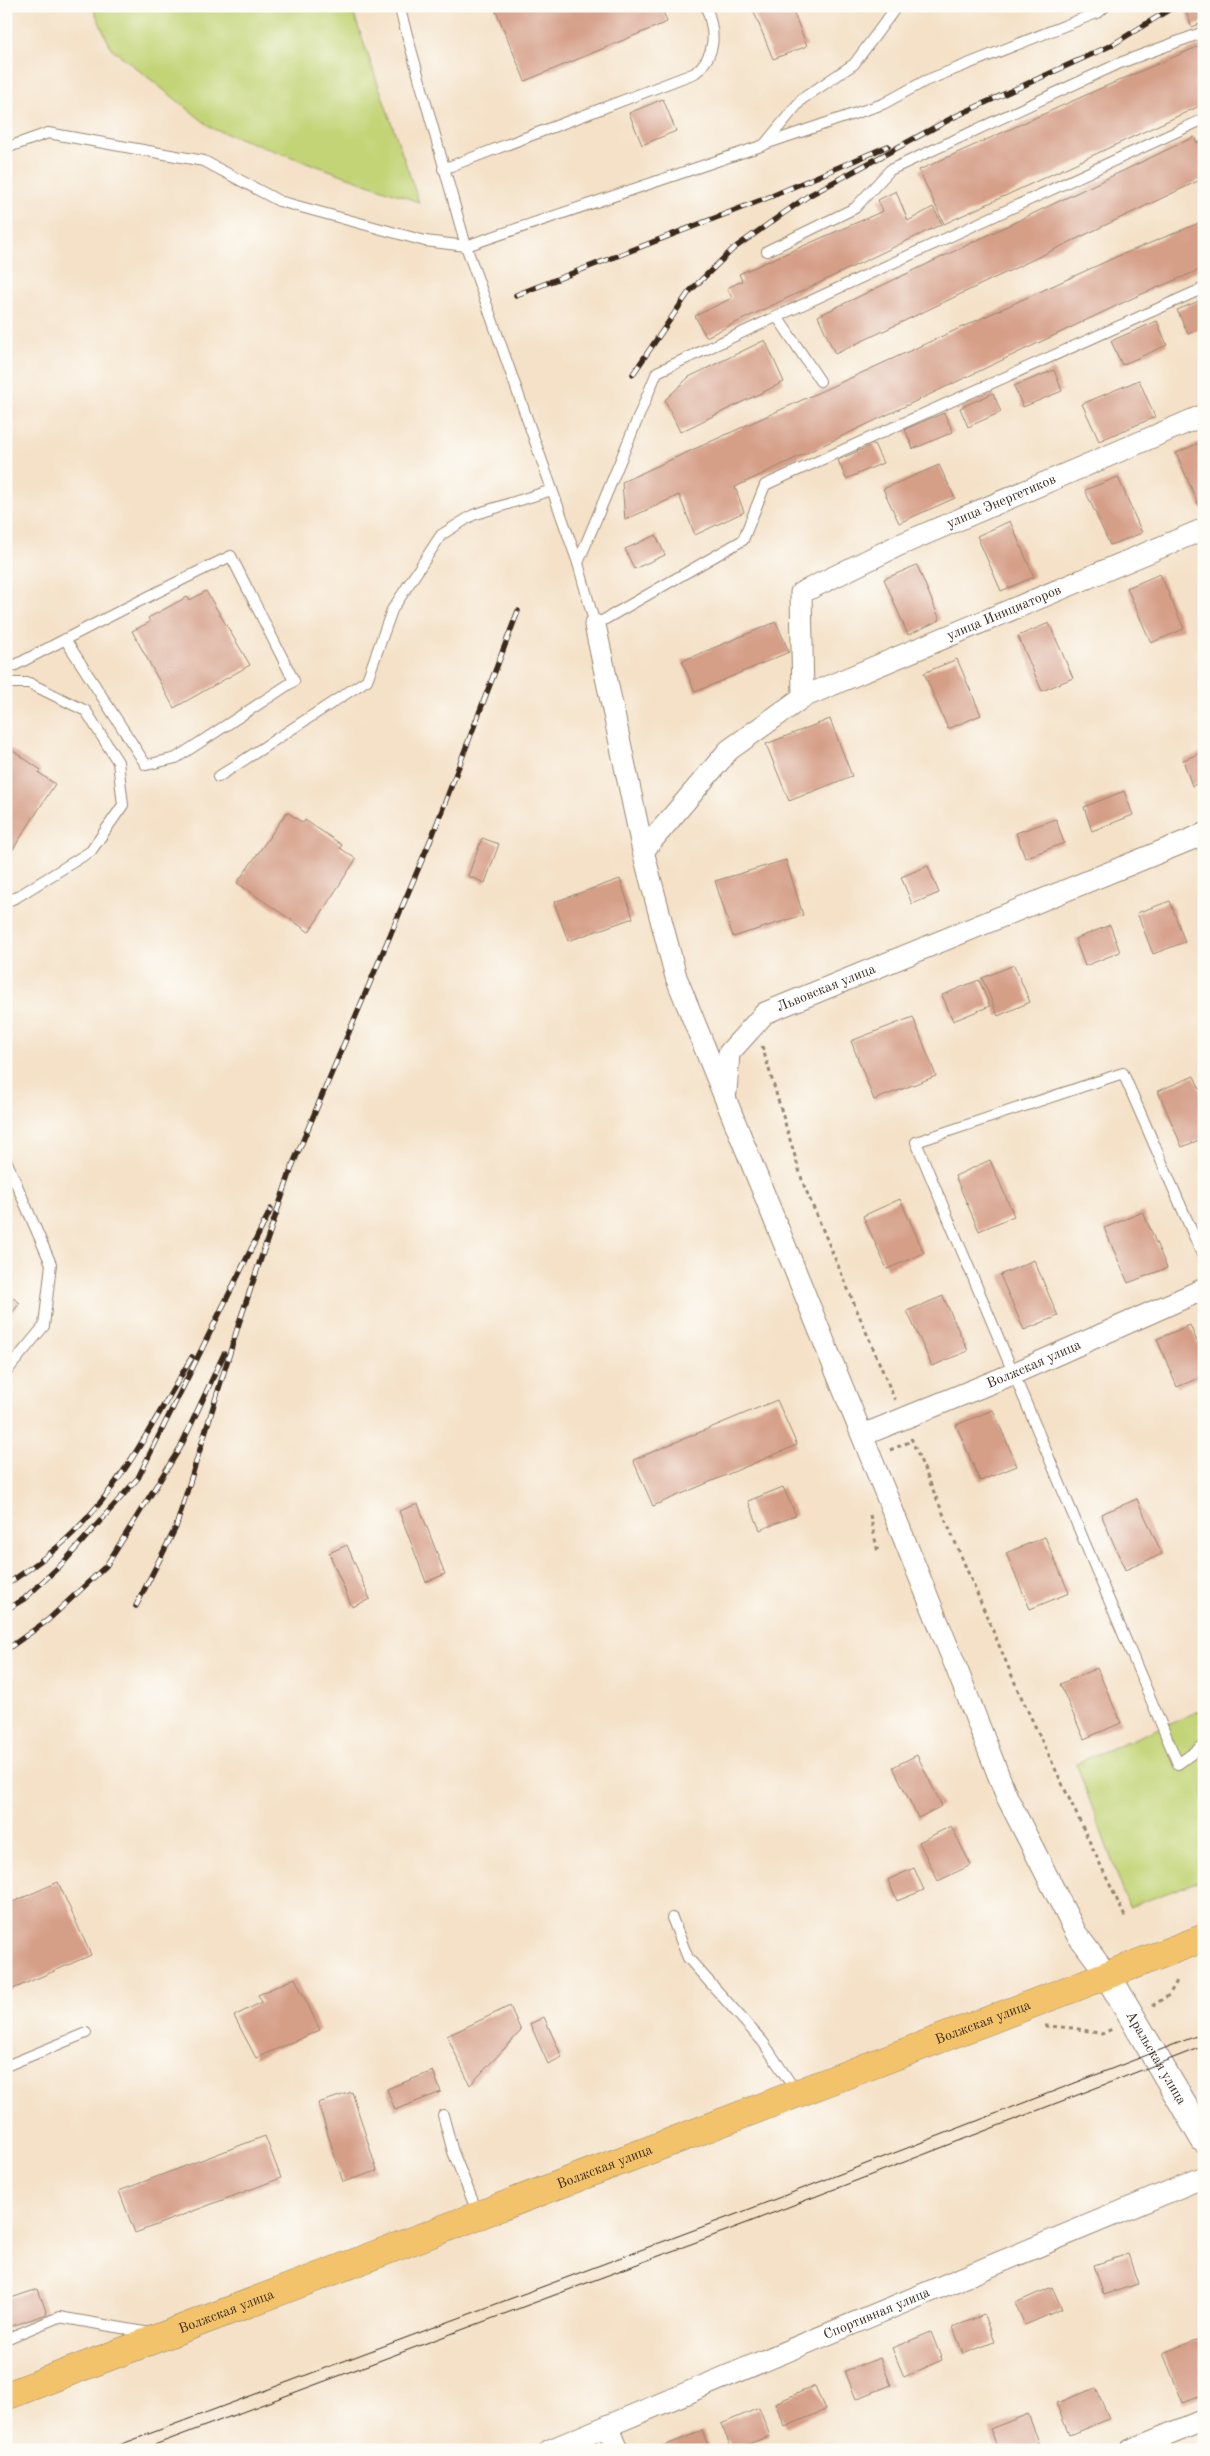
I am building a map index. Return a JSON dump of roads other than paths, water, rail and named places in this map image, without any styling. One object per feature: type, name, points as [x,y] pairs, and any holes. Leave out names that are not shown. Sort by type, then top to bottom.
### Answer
[{"type":"main road","name":"Волжская улица","points":[[6,2396],[1204,1938]]},
{"type":"street","name":"улица Энергетиков","points":[[803,697],[801,593],[897,546],[1204,415]]},
{"type":"street","name":"улица Инициаторов","points":[[643,850],[728,750],[803,697],[1204,529]]},
{"type":"street","points":[[594,625],[643,850],[676,977],[726,1097]]},
{"type":"street","name":"Львовская улица","points":[[1108,1976],[1076,1933],[1007,1797],[726,1097],[729,1053],[765,1013],[1204,834]]},
{"type":"street","name":"Волжская улица","points":[[863,1435],[1015,1373],[1204,1289]]},
{"type":"street","name":"Аральская улица","points":[[1108,1976],[1204,2140]]},
{"type":"street","name":"Спортивная улица","points":[[550,2450],[1204,2177]]},
{"type":"street","points":[[1131,2450],[1204,2420]]},
{"type":"street","points":[[608,2426],[618,2450]]},
{"type":"lane","points":[[399,6],[466,246],[578,564],[594,625],[743,540],[765,485],[1204,288]]},
{"type":"lane","points":[[443,169],[695,72],[705,64],[713,42],[713,27],[706,6]]},
{"type":"lane","points":[[764,145],[802,99],[854,64],[897,6]]},
{"type":"lane","points":[[6,148],[48,133],[204,161],[279,201],[426,241],[466,246],[883,104],[925,81],[1099,12],[1106,6]]},
{"type":"lane","points":[[767,251],[855,208],[890,170],[1120,63],[1204,32]]},
{"type":"lane","points":[[578,564],[657,372],[778,318],[1204,119]]},
{"type":"lane","points":[[778,318],[820,381]]},
{"type":"lane","points":[[218,776],[367,680],[392,610],[442,535],[473,515],[552,490]]},
{"type":"lane","points":[[6,670],[65,639],[231,556],[294,681],[176,758],[146,765],[65,639]]},
{"type":"lane","points":[[6,684],[29,683],[86,711],[118,762],[123,805],[91,850],[17,898],[6,902]]},
{"type":"lane","points":[[1204,1259],[1123,1073],[916,1142],[1015,1373],[1178,1764],[1204,1745]]},
{"type":"lane","points":[[6,1160],[51,1264],[44,1326],[6,1372]]},
{"type":"lane","points":[[672,1918],[688,1958],[763,2042],[797,2094]]},
{"type":"lane","points":[[6,2066],[86,2033]]},
{"type":"lane","points":[[443,2115],[453,2152],[478,2214]]},
{"type":"lane","points":[[6,2340],[59,2317],[166,2335]]},
{"type":"tram line","points":[[106,2450],[742,2212],[1204,2033]]},
{"type":"tram line","points":[[141,2450],[747,2223],[1204,2046]]},
{"type":"railway","points":[[633,374],[689,292],[733,249],[808,196],[954,117],[1112,45],[1175,6]]},
{"type":"railway","points":[[516,295],[772,196],[888,146]]},
{"type":"railway","points":[[136,1606],[176,1527],[240,1320],[293,1164],[433,834],[518,611]]},
{"type":"railway","points":[[6,1610],[24,1599],[64,1562],[138,1478],[271,1209]]},
{"type":"railway","points":[[6,1650],[48,1620],[106,1566],[180,1448],[224,1354]]},
{"type":"railway","points":[[6,1585],[57,1547],[91,1514],[138,1449],[192,1357]]}]
